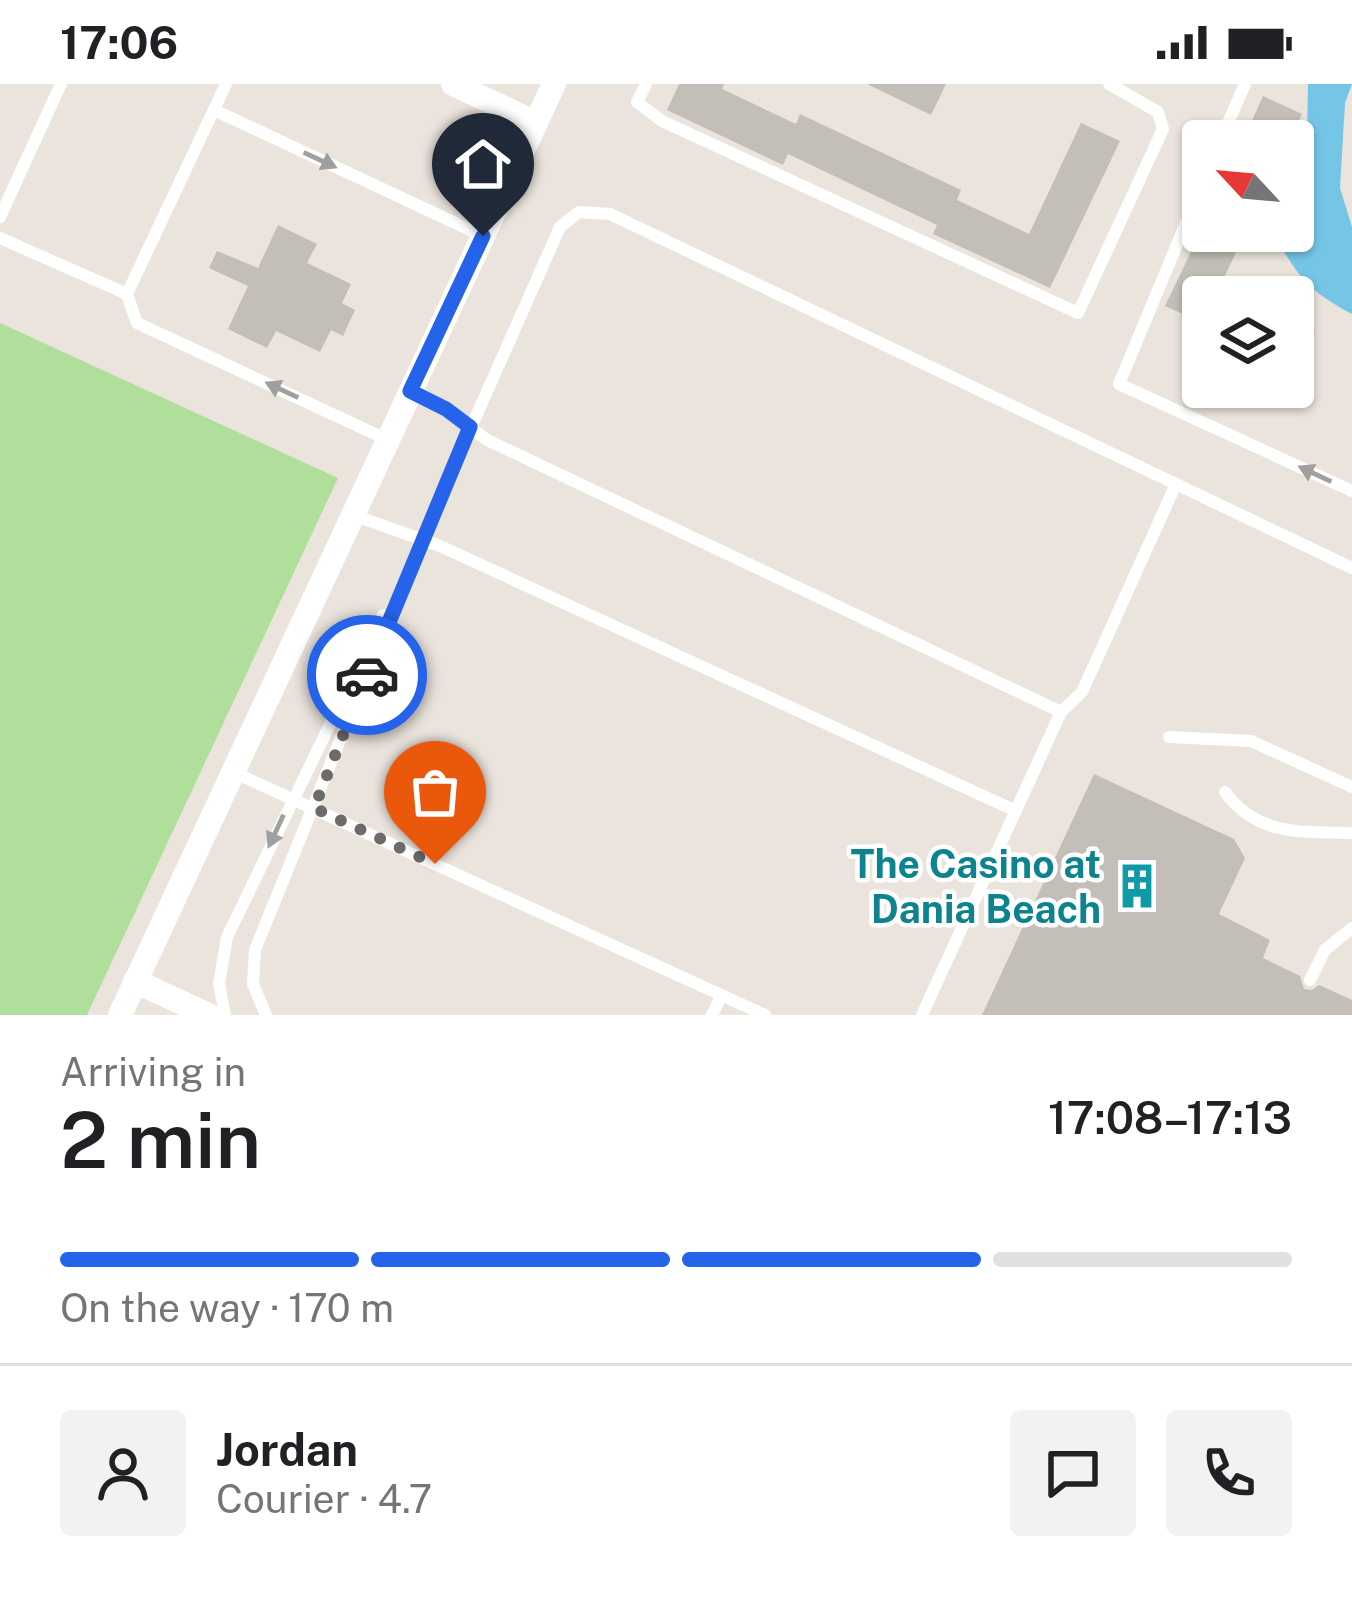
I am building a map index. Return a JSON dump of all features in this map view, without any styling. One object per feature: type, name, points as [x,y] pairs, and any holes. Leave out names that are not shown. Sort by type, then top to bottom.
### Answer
[{"type":"street","points":[[453,84],[536,123]]},
{"type":"street","points":[[126,1013],[135,982],[554,84]]},
{"type":"street","points":[[135,982],[208,1015]]},
{"type":"lane","points":[[0,217],[61,84]]},
{"type":"lane","points":[[226,84],[127,294],[137,323],[388,440]]},
{"type":"lane","points":[[646,84],[638,101],[662,121],[1078,313],[1163,129],[1158,112],[1108,84]]},
{"type":"lane","points":[[1229,120],[1245,84]]},
{"type":"lane","points":[[214,110],[483,236]]},
{"type":"lane","points":[[0,175],[16,182]]},
{"type":"lane","points":[[266,1015],[253,984],[255,950],[470,427],[560,227],[580,212],[610,214],[1352,568]]},
{"type":"lane","points":[[1182,232],[1119,384],[1352,491]]},
{"type":"lane","points":[[0,238],[127,294]]},
{"type":"lane","points":[[410,391],[446,409],[487,440],[1061,712]]},
{"type":"lane","points":[[922,1015],[1061,712],[1082,692],[1176,484]]},
{"type":"lane","points":[[352,515],[422,538],[1016,811]]},
{"type":"lane","points":[[225,1015],[219,983],[226,937],[422,538]]},
{"type":"lane","points":[[1169,737],[1251,741],[1352,787]]},
{"type":"lane","points":[[233,772],[757,1013]]},
{"type":"lane","points":[[1225,792],[1250,819],[1283,831],[1352,833]]},
{"type":"lane","points":[[1310,980],[1325,950],[1352,928]]},
{"type":"lane","points":[[712,1015],[722,995]]},
{"type":"green space","points":[[0,323],[338,478],[87,1015],[0,1015]]},
{"type":"water","points":[[1308,84],[1352,84],[1345,103],[1340,188],[1352,227],[1352,314],[1314,289],[1314,276],[1301,276],[1285,252],[1314,252],[1314,120],[1307,120]]},
{"type":"building","points":[[679,84],[724,84],[722,89],[796,124],[800,114],[961,190],[957,200],[1029,234],[1081,123],[1120,141],[1050,288],[933,234],[937,225],[788,154],[783,165],[667,110]]},
{"type":"building","points":[[867,84],[946,84],[931,115]]},
{"type":"building","points":[[1263,96],[1302,114],[1299,120],[1252,120]]},
{"type":"building","points":[[278,225],[317,244],[307,263],[351,284],[342,303],[355,310],[343,336],[331,330],[320,352],[276,331],[267,348],[228,329],[248,286],[209,268],[217,251],[258,268]]},
{"type":"building","points":[[1191,252],[1236,252],[1225,276],[1182,276],[1182,314],[1165,306]]},
{"type":"building","name":"The Casino at Dania Beach","points":[[1094,774],[1234,839],[1245,858],[1219,914],[1270,940],[1263,958],[1300,976],[1304,989],[1319,985],[1352,1000],[1352,1015],[982,1015]]},
{"type":"way so far","points":[[367,675],[314,808],[435,864]]},
{"type":"place","name":"The Casino at Dania Beach","points":[[1137,886]]},
{"type":"route","points":[[367,675],[470,427],[410,391],[483,236]]}]
